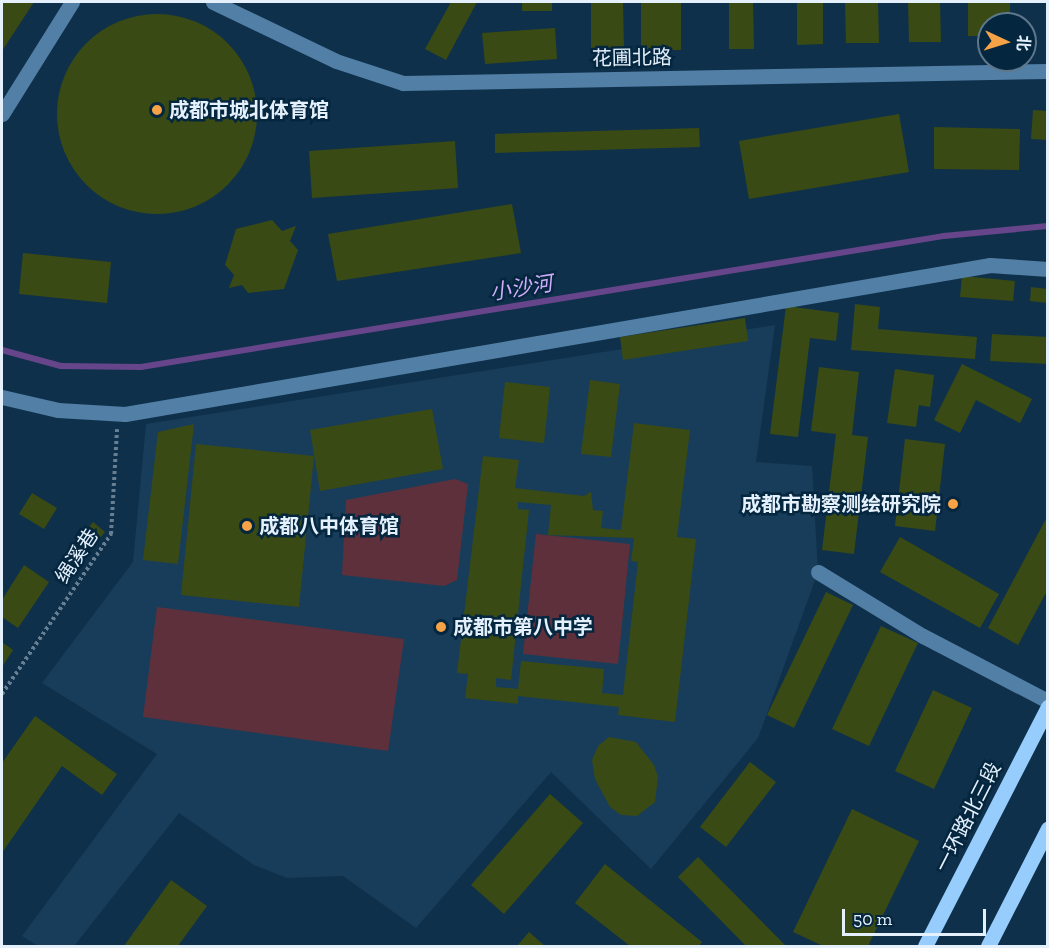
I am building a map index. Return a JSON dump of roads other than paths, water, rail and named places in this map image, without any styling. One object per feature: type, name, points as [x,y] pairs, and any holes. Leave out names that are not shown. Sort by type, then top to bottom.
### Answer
[{"type":"main road","name":"一环路北三段","points":[[925,946],[1047,707]]},
{"type":"main road","points":[[988,946],[1047,828]]},
{"type":"street","points":[[2,114],[72,2]]},
{"type":"street","name":"花圃北路","points":[[213,2],[235,5],[336,61],[403,83],[1047,71]]},
{"type":"street","points":[[2,397],[58,410],[118,413],[990,265],[1047,269]]},
{"type":"street","points":[[818,572],[923,636],[1047,701]]},
{"type":"waterway","name":"小沙河","points":[[2,350],[61,366],[141,367],[944,236],[1048,226]]},
{"type":"place","name":"成都市城北体育馆","points":[[157,110]]},
{"type":"place","name":"成都市勘察测绘研究院","points":[[953,504]]},
{"type":"place","name":"成都八中体育馆","points":[[247,526]]},
{"type":"place","name":"成都市第八中学","points":[[441,627]]}]
